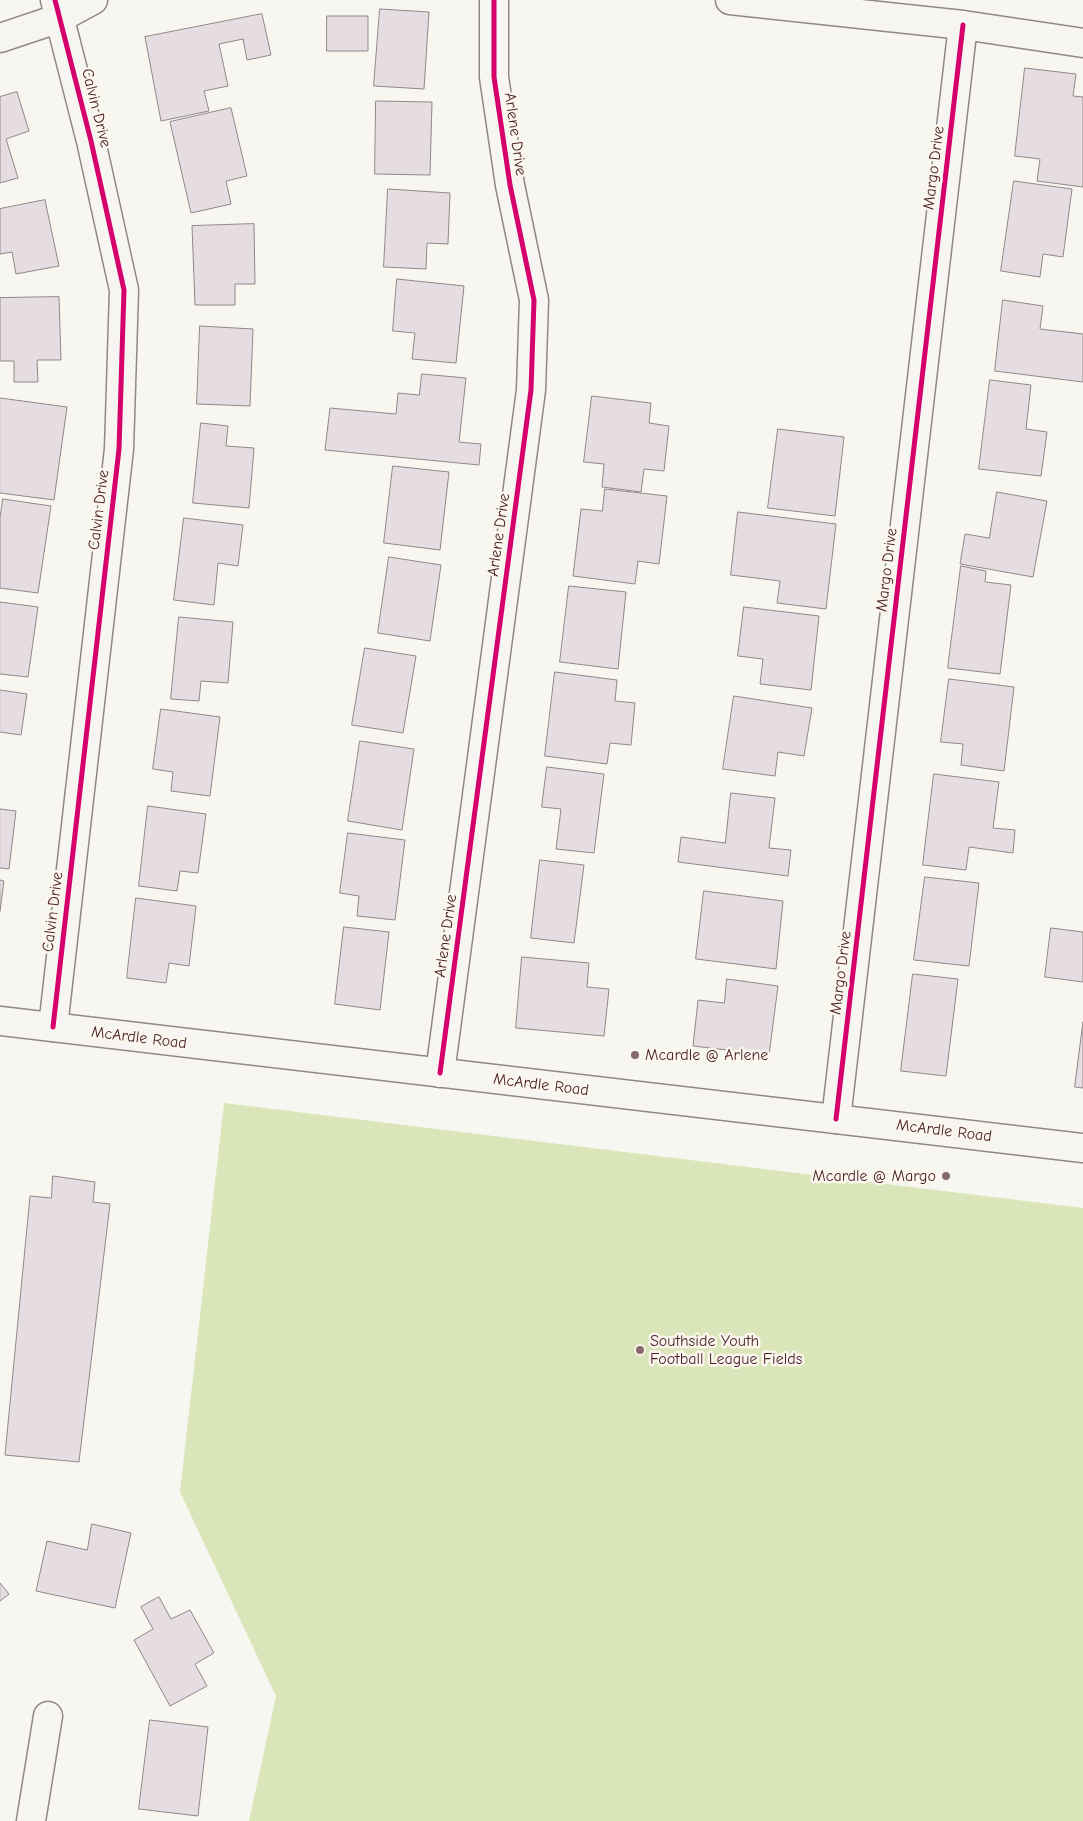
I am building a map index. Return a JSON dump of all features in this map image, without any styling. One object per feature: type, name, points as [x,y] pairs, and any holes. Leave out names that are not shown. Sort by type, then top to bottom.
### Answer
[{"type":"street","points":[[0,38],[58,9],[93,0]]},
{"type":"street","name":"Arlene Drive","points":[[440,1073],[531,390],[534,300],[510,185],[494,77],[494,0]]},
{"type":"street","points":[[730,0],[963,24],[1083,43]]},
{"type":"street","name":"Calvin Drive","points":[[53,1028],[119,450],[124,290],[91,140],[58,9]]},
{"type":"street","name":"Margo Drive","points":[[836,1119],[963,24]]},
{"type":"street","name":"McArdle Road","points":[[0,1021],[1083,1148]]},
{"type":"street","points":[[31,1821],[48,1716]]},
{"type":"green space","name":"Southside Youth Football League Fields","points":[[224,1103],[1083,1208],[1083,1821],[249,1821],[276,1696],[180,1492]]},
{"type":"building","points":[[380,9],[429,12],[424,89],[374,86]]},
{"type":"building","points":[[262,14],[271,55],[247,60],[243,39],[219,44],[228,86],[204,91],[209,111],[161,121],[145,37]]},
{"type":"building","points":[[327,16],[368,16],[368,51],[327,51]]},
{"type":"building","points":[[1025,68],[1076,74],[1073,96],[1083,97],[1083,187],[1037,181],[1040,159],[1015,156]]},
{"type":"building","points":[[17,92],[29,131],[6,139],[18,178],[0,183],[0,97]]},
{"type":"building","points":[[376,101],[432,102],[430,175],[375,174]]},
{"type":"building","points":[[231,108],[247,176],[226,181],[231,204],[191,213],[170,122]]},
{"type":"building","points":[[1014,181],[1072,189],[1063,257],[1043,254],[1040,277],[1001,271]]},
{"type":"building","points":[[388,189],[450,193],[448,244],[427,243],[426,269],[384,267]]},
{"type":"building","points":[[45,200],[59,266],[16,274],[12,252],[0,254],[0,209]]},
{"type":"building","points":[[254,224],[255,284],[235,284],[235,305],[195,305],[192,226]]},
{"type":"building","points":[[397,279],[464,286],[456,363],[412,359],[415,333],[393,331]]},
{"type":"building","points":[[59,297],[61,360],[37,360],[38,382],[14,382],[14,361],[0,361],[0,298]]},
{"type":"building","points":[[1003,300],[1043,306],[1040,329],[1083,334],[1083,382],[995,371]]},
{"type":"building","points":[[200,326],[253,329],[250,406],[197,404]]},
{"type":"building","points":[[422,374],[466,378],[459,442],[481,444],[479,465],[325,450],[330,408],[396,414],[398,393],[419,395]]},
{"type":"building","points":[[990,380],[1031,385],[1026,429],[1047,432],[1041,476],[979,469]]},
{"type":"building","points":[[592,396],[651,403],[649,423],[669,426],[664,471],[644,469],[641,492],[602,487],[604,464],[584,462]]},
{"type":"building","points":[[0,398],[67,407],[54,500],[0,493]]},
{"type":"building","points":[[201,423],[228,426],[226,446],[254,448],[249,508],[193,503]]},
{"type":"building","points":[[778,429],[844,437],[835,516],[768,508]]},
{"type":"building","points":[[393,466],[449,472],[440,550],[384,543]]},
{"type":"building","points":[[605,489],[667,496],[659,564],[638,561],[635,584],[573,576],[581,509],[602,511]]},
{"type":"building","points":[[997,492],[1047,501],[1033,577],[960,564],[965,534],[989,538]]},
{"type":"building","points":[[3,499],[51,506],[38,593],[0,588],[0,518]]},
{"type":"building","points":[[738,512],[836,524],[826,609],[777,603],[780,581],[731,575]]},
{"type":"building","points":[[184,518],[243,525],[238,566],[218,563],[214,605],[174,600]]},
{"type":"building","points":[[389,557],[441,565],[430,641],[378,633]]},
{"type":"building","points":[[961,566],[986,571],[985,582],[1011,585],[1000,674],[948,668]]},
{"type":"building","points":[[569,586],[626,592],[618,669],[560,662]]},
{"type":"building","points":[[0,602],[38,607],[28,677],[0,674]]},
{"type":"building","points":[[744,607],[819,616],[811,690],[760,684],[763,659],[738,656]]},
{"type":"building","points":[[179,617],[233,622],[228,683],[201,681],[199,701],[171,699]]},
{"type":"building","points":[[365,648],[416,656],[403,733],[352,725]]},
{"type":"building","points":[[555,672],[617,680],[615,701],[635,703],[631,745],[610,743],[607,764],[545,756]]},
{"type":"building","points":[[949,679],[1014,687],[1004,771],[961,765],[963,744],[941,742]]},
{"type":"building","points":[[0,690],[27,694],[21,735],[0,732]]},
{"type":"building","points":[[734,696],[812,708],[804,756],[778,752],[775,776],[723,769]]},
{"type":"building","points":[[161,709],[220,717],[210,796],[171,791],[173,772],[153,769]]},
{"type":"building","points":[[360,741],[414,749],[402,830],[348,821]]},
{"type":"building","points":[[547,767],[604,774],[594,853],[556,849],[561,809],[542,807]]},
{"type":"building","points":[[934,774],[999,782],[993,828],[1015,830],[1013,853],[969,847],[966,870],[923,865]]},
{"type":"building","points":[[731,793],[775,798],[769,848],[791,850],[788,876],[678,862],[681,837],[725,843]]},
{"type":"building","points":[[148,806],[206,814],[198,873],[180,871],[177,891],[139,886]]},
{"type":"building","points":[[0,809],[16,811],[9,869],[0,868]]},
{"type":"building","points":[[348,833],[405,840],[395,920],[357,916],[359,896],[340,893]]},
{"type":"building","points":[[540,860],[584,865],[574,943],[531,938]]},
{"type":"building","points":[[925,877],[979,883],[969,966],[914,960]]},
{"type":"building","points":[[0,880],[4,881],[0,911]]},
{"type":"building","points":[[704,891],[783,901],[776,969],[696,959]]},
{"type":"building","points":[[136,898],[196,906],[189,966],[169,963],[166,983],[127,978]]},
{"type":"building","points":[[344,927],[389,932],[380,1010],[335,1004]]},
{"type":"building","points":[[1051,928],[1083,932],[1083,982],[1045,977]]},
{"type":"building","points":[[522,957],[589,963],[587,987],[609,989],[604,1036],[516,1028]]},
{"type":"building","points":[[913,974],[958,979],[946,1076],[901,1071]]},
{"type":"building","points":[[727,979],[778,986],[769,1055],[693,1046],[698,1000],[724,1003]]},
{"type":"building","points":[[1083,1022],[1083,1088],[1075,1087]]},
{"type":"building","points":[[53,1176],[95,1182],[93,1202],[110,1204],[79,1462],[5,1455],[30,1196],[51,1198]]},
{"type":"building","points":[[92,1524],[131,1533],[115,1608],[36,1591],[47,1541],[87,1550]]},
{"type":"building","points":[[0,1583],[9,1594],[0,1601]]},
{"type":"building","points":[[159,1597],[171,1619],[190,1610],[214,1653],[195,1664],[207,1686],[170,1706],[134,1640],[153,1629],[141,1607]]},
{"type":"building","points":[[150,1720],[208,1727],[198,1816],[139,1809]]},
{"type":"cycle path","points":[[53,1027],[119,449],[124,290],[91,141],[55,0]]},
{"type":"cycle path","points":[[440,1073],[531,390],[534,300],[510,185],[494,77],[494,0]]},
{"type":"cycle path","points":[[836,1119],[963,25]]},
{"type":"place","name":"Mcardle @ Arlene","points":[[635,1055]]},
{"type":"place","name":"Mcardle @ Margo","points":[[946,1176]]},
{"type":"place","name":"Southside Youth Football League Fields","points":[[640,1350]]}]
